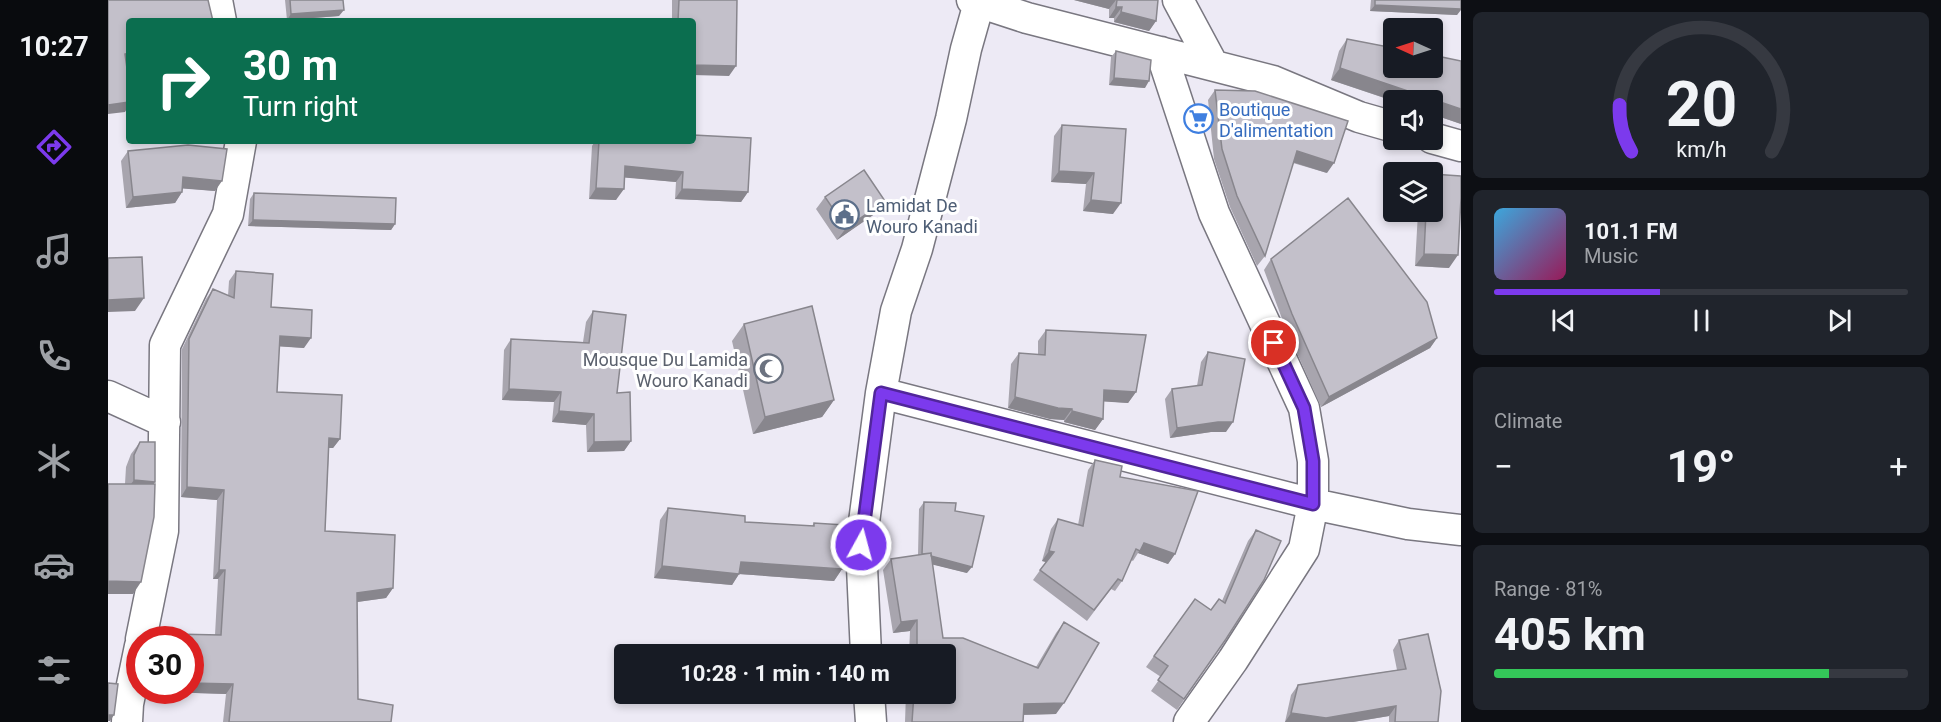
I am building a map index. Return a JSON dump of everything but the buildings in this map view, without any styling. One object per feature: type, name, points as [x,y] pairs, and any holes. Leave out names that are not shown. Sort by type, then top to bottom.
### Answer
[{"type":"street","points":[[217,0],[220,18]]},
{"type":"street","points":[[1178,0],[1214,65]]},
{"type":"street","points":[[866,644],[861,545],[881,393],[896,311],[917,249],[951,119],[978,1],[1027,18],[1273,81],[1359,117],[1383,124]]},
{"type":"street","points":[[1161,52],[1214,213],[1304,408],[1313,461],[1313,504],[1304,549],[1233,660],[1189,722]]},
{"type":"street","points":[[1443,141],[1461,146]]},
{"type":"street","points":[[144,626],[163,531],[165,345],[228,214],[240,144]]},
{"type":"street","points":[[881,393],[1313,504],[1408,524],[1461,530]]},
{"type":"street","points":[[108,396],[165,422]]},
{"type":"street","points":[[127,722],[128,704]]},
{"type":"street","points":[[870,704],[871,722]]},
{"type":"place","name":"Boutique D'alimentation","points":[[1198,119]]},
{"type":"place","name":"Lamidat De Wouro Kanadi","points":[[845,215]]},
{"type":"place","name":"Mousque Du Lamida Wouro Kanadi","points":[[769,369]]},
{"type":"route","points":[[861,545],[881,393],[1313,504],[1313,461],[1304,408],[1274,343]]}]
